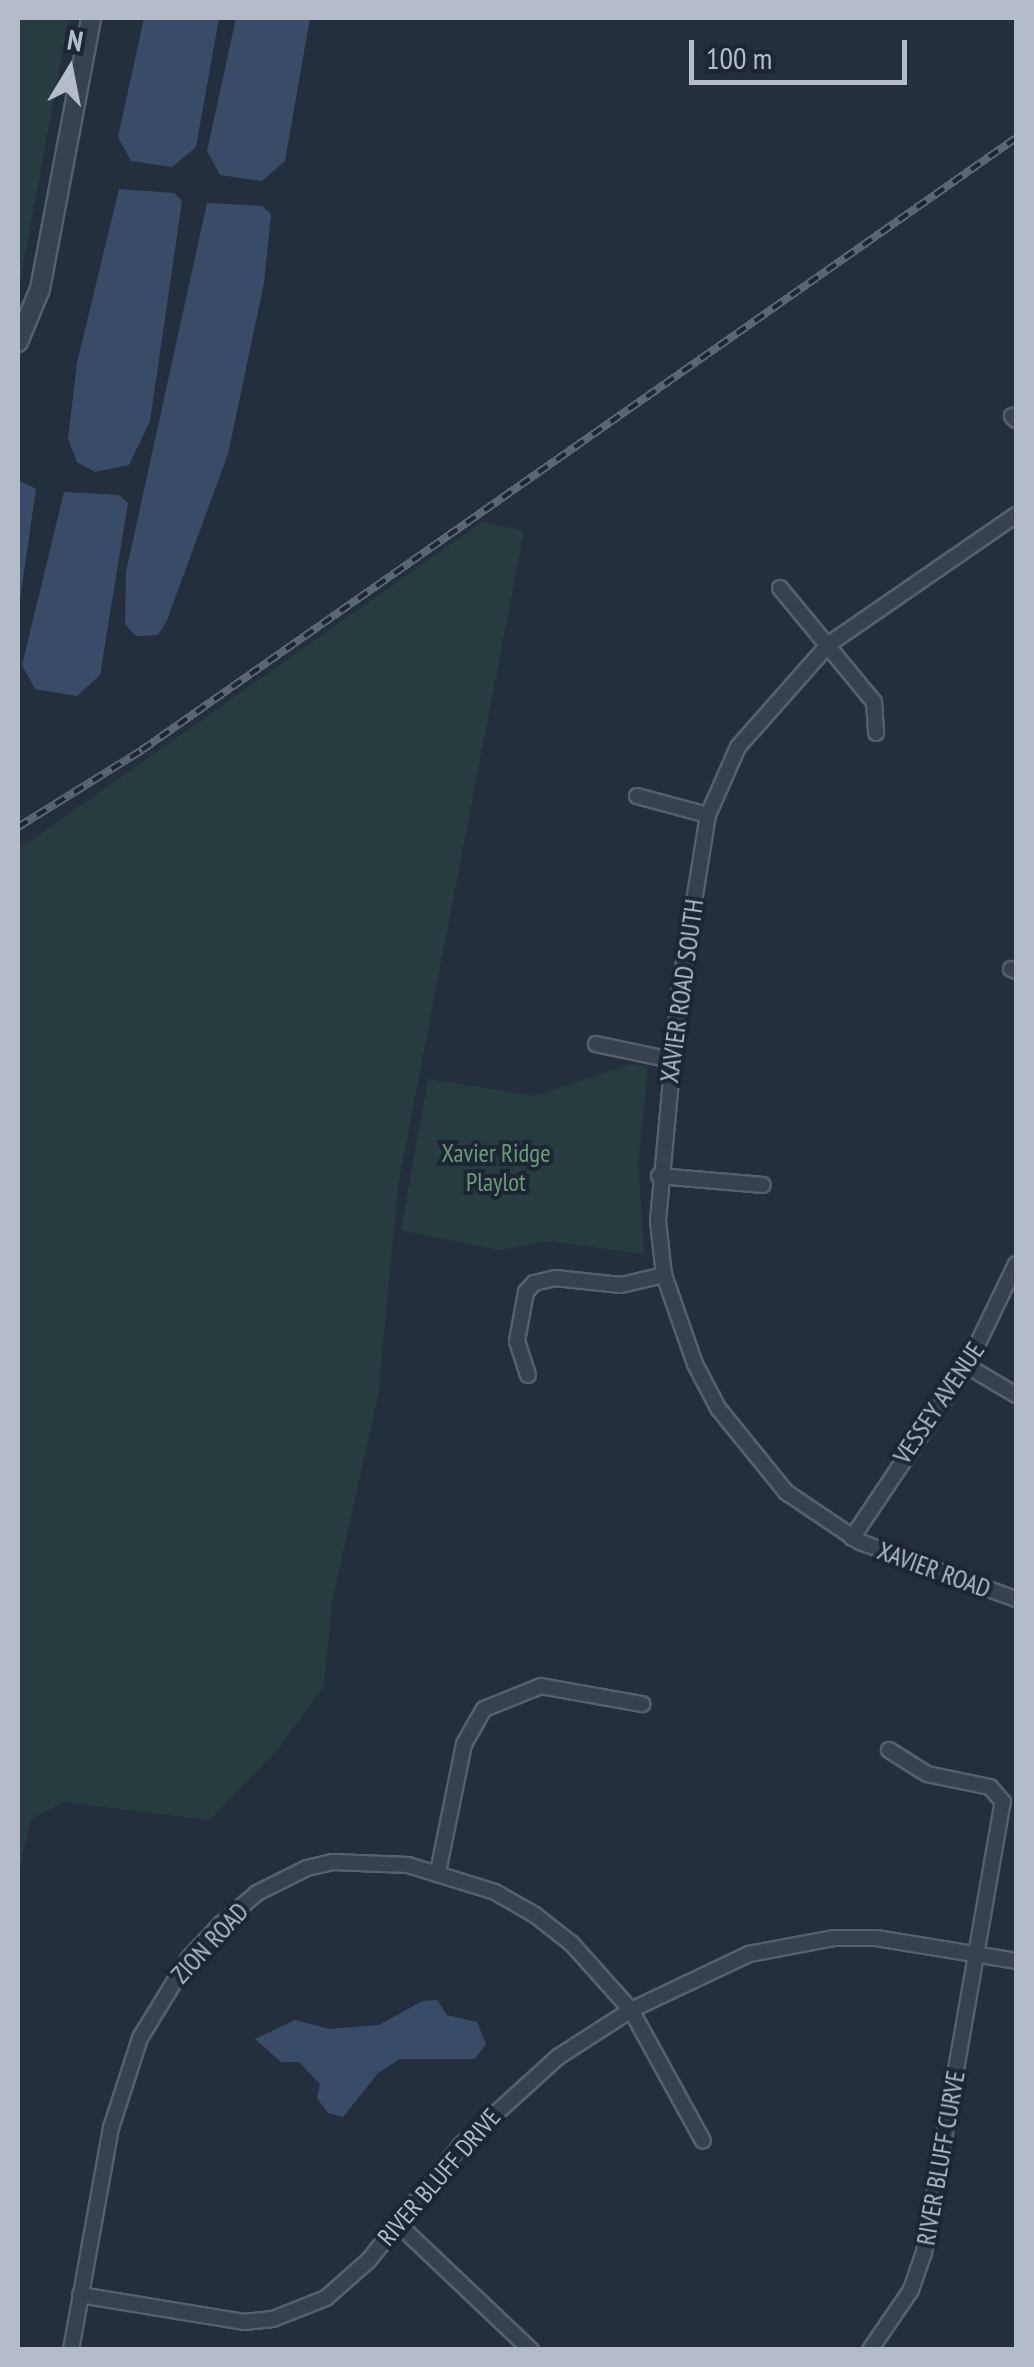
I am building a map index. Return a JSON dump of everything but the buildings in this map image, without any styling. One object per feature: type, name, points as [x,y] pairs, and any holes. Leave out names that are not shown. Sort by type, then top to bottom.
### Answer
[{"type":"street","points":[[18,342],[40,289],[91,18]]},
{"type":"street","name":"XAVIER ROAD SOUTH","points":[[852,1538],[786,1492],[718,1408],[695,1364],[664,1274],[659,1176],[671,1060],[708,814],[762,713],[829,644],[1016,516]]},
{"type":"street","points":[[780,588],[874,702],[876,733]]},
{"type":"street","points":[[636,796],[708,814]]},
{"type":"street","points":[[596,1044],[671,1060]]},
{"type":"street","points":[[659,1176],[763,1185]]},
{"type":"street","name":"VESSEY AVENUE","points":[[852,1538],[966,1366],[1016,1264]]},
{"type":"street","points":[[528,1375],[517,1341],[526,1292],[534,1283],[555,1278],[621,1284],[664,1274]]},
{"type":"street","points":[[966,1366],[1016,1395]]},
{"type":"street","name":"XAVIER ROAD","points":[[852,1538],[1016,1599]]},
{"type":"street","points":[[438,1872],[464,1744],[484,1709],[541,1686],[642,1704]]},
{"type":"street","name":"RIVER BLUFF CURVE","points":[[870,2350],[911,2290],[924,2254],[1003,1802],[990,1787],[927,1774],[889,1750]]},
{"type":"street","name":"ZION ROAD","points":[[70,2350],[123,2082],[155,2011],[189,1958],[257,1894],[306,1868],[361,1861],[438,1872],[535,1915],[572,1944],[631,2010],[703,2141]]},
{"type":"street","name":"RIVER BLUFF DRIVE","points":[[80,2296],[215,2319],[272,2319],[326,2298],[349,2281],[508,2098],[631,2010],[709,1969],[791,1943],[876,1938],[1016,1961]]},
{"type":"street","points":[[396,2223],[531,2350]]},
{"type":"green space","points":[[18,18],[69,18],[18,292]]},
{"type":"green space","points":[[482,522],[524,531],[398,1186],[378,1396],[332,1602],[324,1686],[278,1749],[209,1820],[64,1802],[30,1820],[18,1879],[18,850]]},
{"type":"green space","name":"Xavier Ridge Playlot","points":[[631,1064],[648,1067],[638,1162],[644,1254],[549,1241],[499,1250],[401,1230],[428,1079],[535,1096]]},
{"type":"water","points":[[144,18],[219,18],[196,147],[172,167],[131,161],[118,137]]},
{"type":"water","points":[[236,18],[310,18],[285,161],[262,181],[220,175],[207,151]]},
{"type":"water","points":[[119,189],[174,193],[182,201],[150,421],[129,465],[95,472],[77,462],[68,439],[77,363]]},
{"type":"water","points":[[207,203],[262,206],[271,214],[264,283],[228,454],[167,620],[158,635],[136,636],[125,624],[126,572]]},
{"type":"water","points":[[18,480],[36,489],[18,614]]},
{"type":"water","points":[[64,492],[119,495],[128,503],[100,675],[77,696],[35,689],[22,665]]},
{"type":"water","points":[[437,2000],[447,2015],[477,2022],[486,2044],[475,2059],[400,2059],[378,2073],[343,2117],[328,2113],[317,2098],[320,2084],[299,2062],[281,2062],[255,2039],[295,2020],[329,2029],[379,2025],[422,2001]]},
{"type":"railway","points":[[18,827],[142,750],[1016,138]]}]
